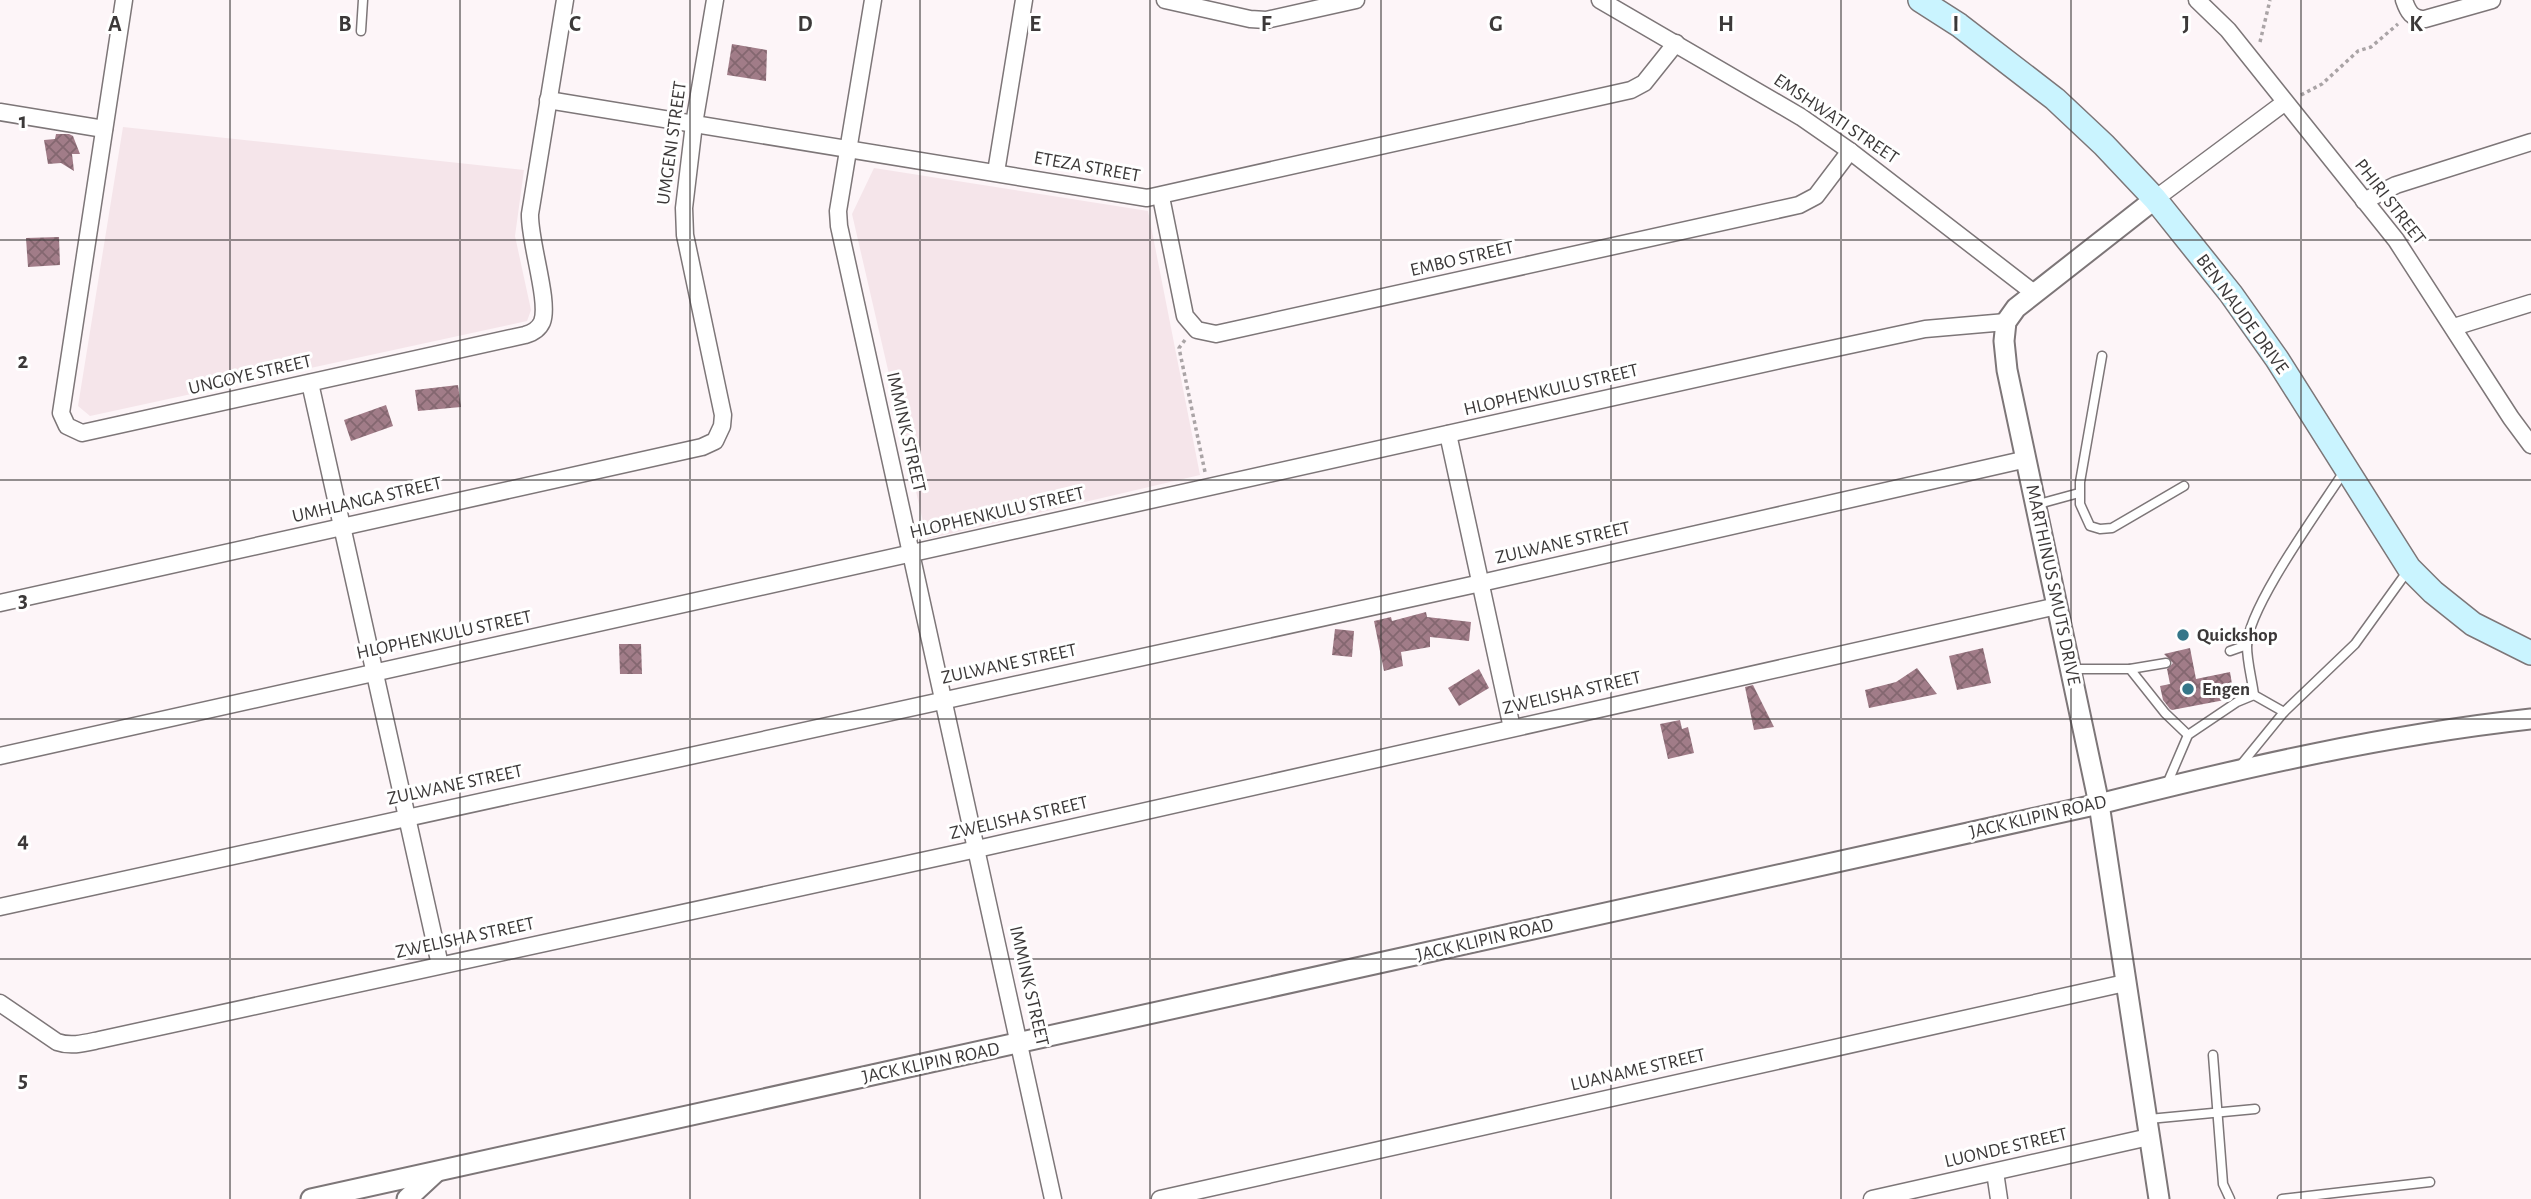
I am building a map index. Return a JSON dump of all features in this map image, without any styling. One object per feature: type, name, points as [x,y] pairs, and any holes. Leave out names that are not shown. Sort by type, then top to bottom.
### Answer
[{"type":"main road","name":"BEN NAUDE DRIVE","points":[[1920,0],[1959,25],[2055,99],[2104,145],[2155,199],[2231,294],[2277,359],[2409,568],[2433,592],[2473,624],[2531,653]]},
{"type":"street","name":"UNGOYE STREET","points":[[124,0],[61,413],[67,426],[76,431],[90,432],[525,335],[537,329],[543,318],[544,305],[530,233],[530,214],[565,0]]},
{"type":"street","name":"UMGENI STREET","points":[[715,0],[694,124],[684,228],[723,415]]},
{"type":"street","name":"IMMINK STREET","points":[[873,0],[838,211],[839,226],[1053,1199]]},
{"type":"street","points":[[996,172],[1024,0]]},
{"type":"street","points":[[1165,0],[1250,19],[1266,20],[1356,0]]},
{"type":"street","name":"EMSHWATI STREET","points":[[1600,0],[1801,117],[1850,151],[2034,293]]},
{"type":"street","name":"PHIRI STREET","points":[[2197,0],[2228,30],[2396,240],[2531,445]]},
{"type":"street","points":[[2408,7],[2417,19],[2425,19],[2493,0]]},
{"type":"street","name":"ETEZA STREET","points":[[548,100],[1143,198],[1161,197],[1631,90],[1644,83],[1676,43]]},
{"type":"street","points":[[2006,322],[2016,308],[2034,293],[2284,103]]},
{"type":"street","points":[[0,112],[104,129]]},
{"type":"street","points":[[2364,201],[2396,185],[2531,142]]},
{"type":"street","name":"EMBO STREET","points":[[1192,327],[1202,332],[1222,334],[1799,205],[1816,195],[1850,151]]},
{"type":"street","points":[[1161,197],[1184,311],[1192,327]]},
{"type":"street","points":[[2454,327],[2531,303]]},
{"type":"street","name":"HLOPHENKULU STREET","points":[[0,756],[1925,329],[2006,322]]},
{"type":"street","name":"MARTHINUS SMUTS DRIVE","points":[[2006,322],[2004,341],[2007,370],[2099,804],[2159,1199]]},
{"type":"street","points":[[310,383],[440,965]]},
{"type":"street","name":"UMHLANGA STREET","points":[[0,603],[702,447],[715,441],[720,434],[723,415]]},
{"type":"street","points":[[1448,434],[1512,728]]},
{"type":"street","name":"ZULWANE STREET","points":[[0,907],[1481,583],[2026,459]]},
{"type":"street","name":"ZWELISHA STREET","points":[[0,1003],[57,1042],[77,1044],[976,849],[2057,606]]},
{"type":"street","name":"JACK KLIPIN ROAD","points":[[311,1199],[1020,1044],[2099,804],[2236,771],[2421,733],[2531,719]]},
{"type":"street","name":"LUANAME STREET","points":[[1160,1199],[2125,982]]},
{"type":"street","name":"LUONDE STREET","points":[[1872,1199],[1995,1172],[2147,1128]]},
{"type":"street","points":[[407,1199],[439,1169]]},
{"type":"street","points":[[1995,1172],[1999,1199]]},
{"type":"lane","points":[[361,31],[363,0]]},
{"type":"lane","points":[[2102,356],[2079,493],[2080,504],[2090,526],[2112,528],[2184,486]]},
{"type":"lane","points":[[2254,695],[2247,645],[2250,626],[2345,469]]},
{"type":"lane","points":[[2034,505],[2079,493]]},
{"type":"lane","points":[[2236,771],[2284,712],[2356,644],[2409,568]]},
{"type":"lane","points":[[2230,651],[2247,645]]},
{"type":"lane","points":[[2071,669],[2130,669],[2166,663]]},
{"type":"lane","points":[[2130,669],[2165,713],[2188,735]]},
{"type":"lane","points":[[2254,695],[2284,712]]},
{"type":"lane","points":[[2166,787],[2188,735],[2237,702],[2254,695]]},
{"type":"lane","points":[[2213,1055],[2223,1184],[2230,1199]]},
{"type":"lane","points":[[2147,1128],[2255,1109]]},
{"type":"lane","points":[[2281,1199],[2430,1182]]},
{"type":"path","points":[[2256,67],[2270,0]]},
{"type":"path","points":[[2284,103],[2322,84],[2358,51],[2371,47],[2408,7]]},
{"type":"path","points":[[1192,327],[1180,348],[1209,487]]},
{"type":"shaded area","points":[[123,127],[524,170],[515,236],[531,310],[527,321],[90,416],[78,406]]},
{"type":"shaded area","points":[[874,168],[1148,211],[1200,475],[927,539],[852,214]]},
{"type":"building","points":[[732,44],[767,50],[766,81],[727,75]]},
{"type":"building","points":[[56,134],[73,136],[80,154],[72,154],[74,171],[61,163],[48,164],[44,140],[55,139]]},
{"type":"building","points":[[59,237],[60,265],[28,267],[26,238]]},
{"type":"building","points":[[458,385],[461,407],[418,411],[415,390]]},
{"type":"building","points":[[386,405],[393,426],[351,441],[344,420]]},
{"type":"building","points":[[1426,612],[1427,617],[1471,622],[1469,641],[1430,637],[1430,647],[1401,652],[1403,666],[1384,671],[1374,621],[1391,617],[1392,621]]},
{"type":"building","points":[[1335,629],[1354,631],[1352,657],[1332,655]]},
{"type":"building","points":[[619,644],[641,644],[642,674],[620,674]]},
{"type":"building","points":[[1983,648],[1991,683],[1957,690],[1949,656]]},
{"type":"building","points":[[2190,648],[2196,679],[2230,672],[2234,696],[2230,699],[2170,709],[2163,700],[2160,686],[2170,684],[2167,669],[2173,663],[2164,654]]},
{"type":"building","points":[[1917,668],[1937,694],[1869,708],[1865,690],[1896,682]]},
{"type":"building","points":[[1479,669],[1489,688],[1459,706],[1448,688]]},
{"type":"building","points":[[1753,685],[1774,727],[1754,730],[1745,687]]},
{"type":"building","points":[[1680,720],[1682,729],[1688,727],[1694,753],[1668,759],[1660,724]]},
{"type":"place","name":"Quickshop","points":[[2183,635]]},
{"type":"place","name":"Engen","points":[[2188,689]]}]
